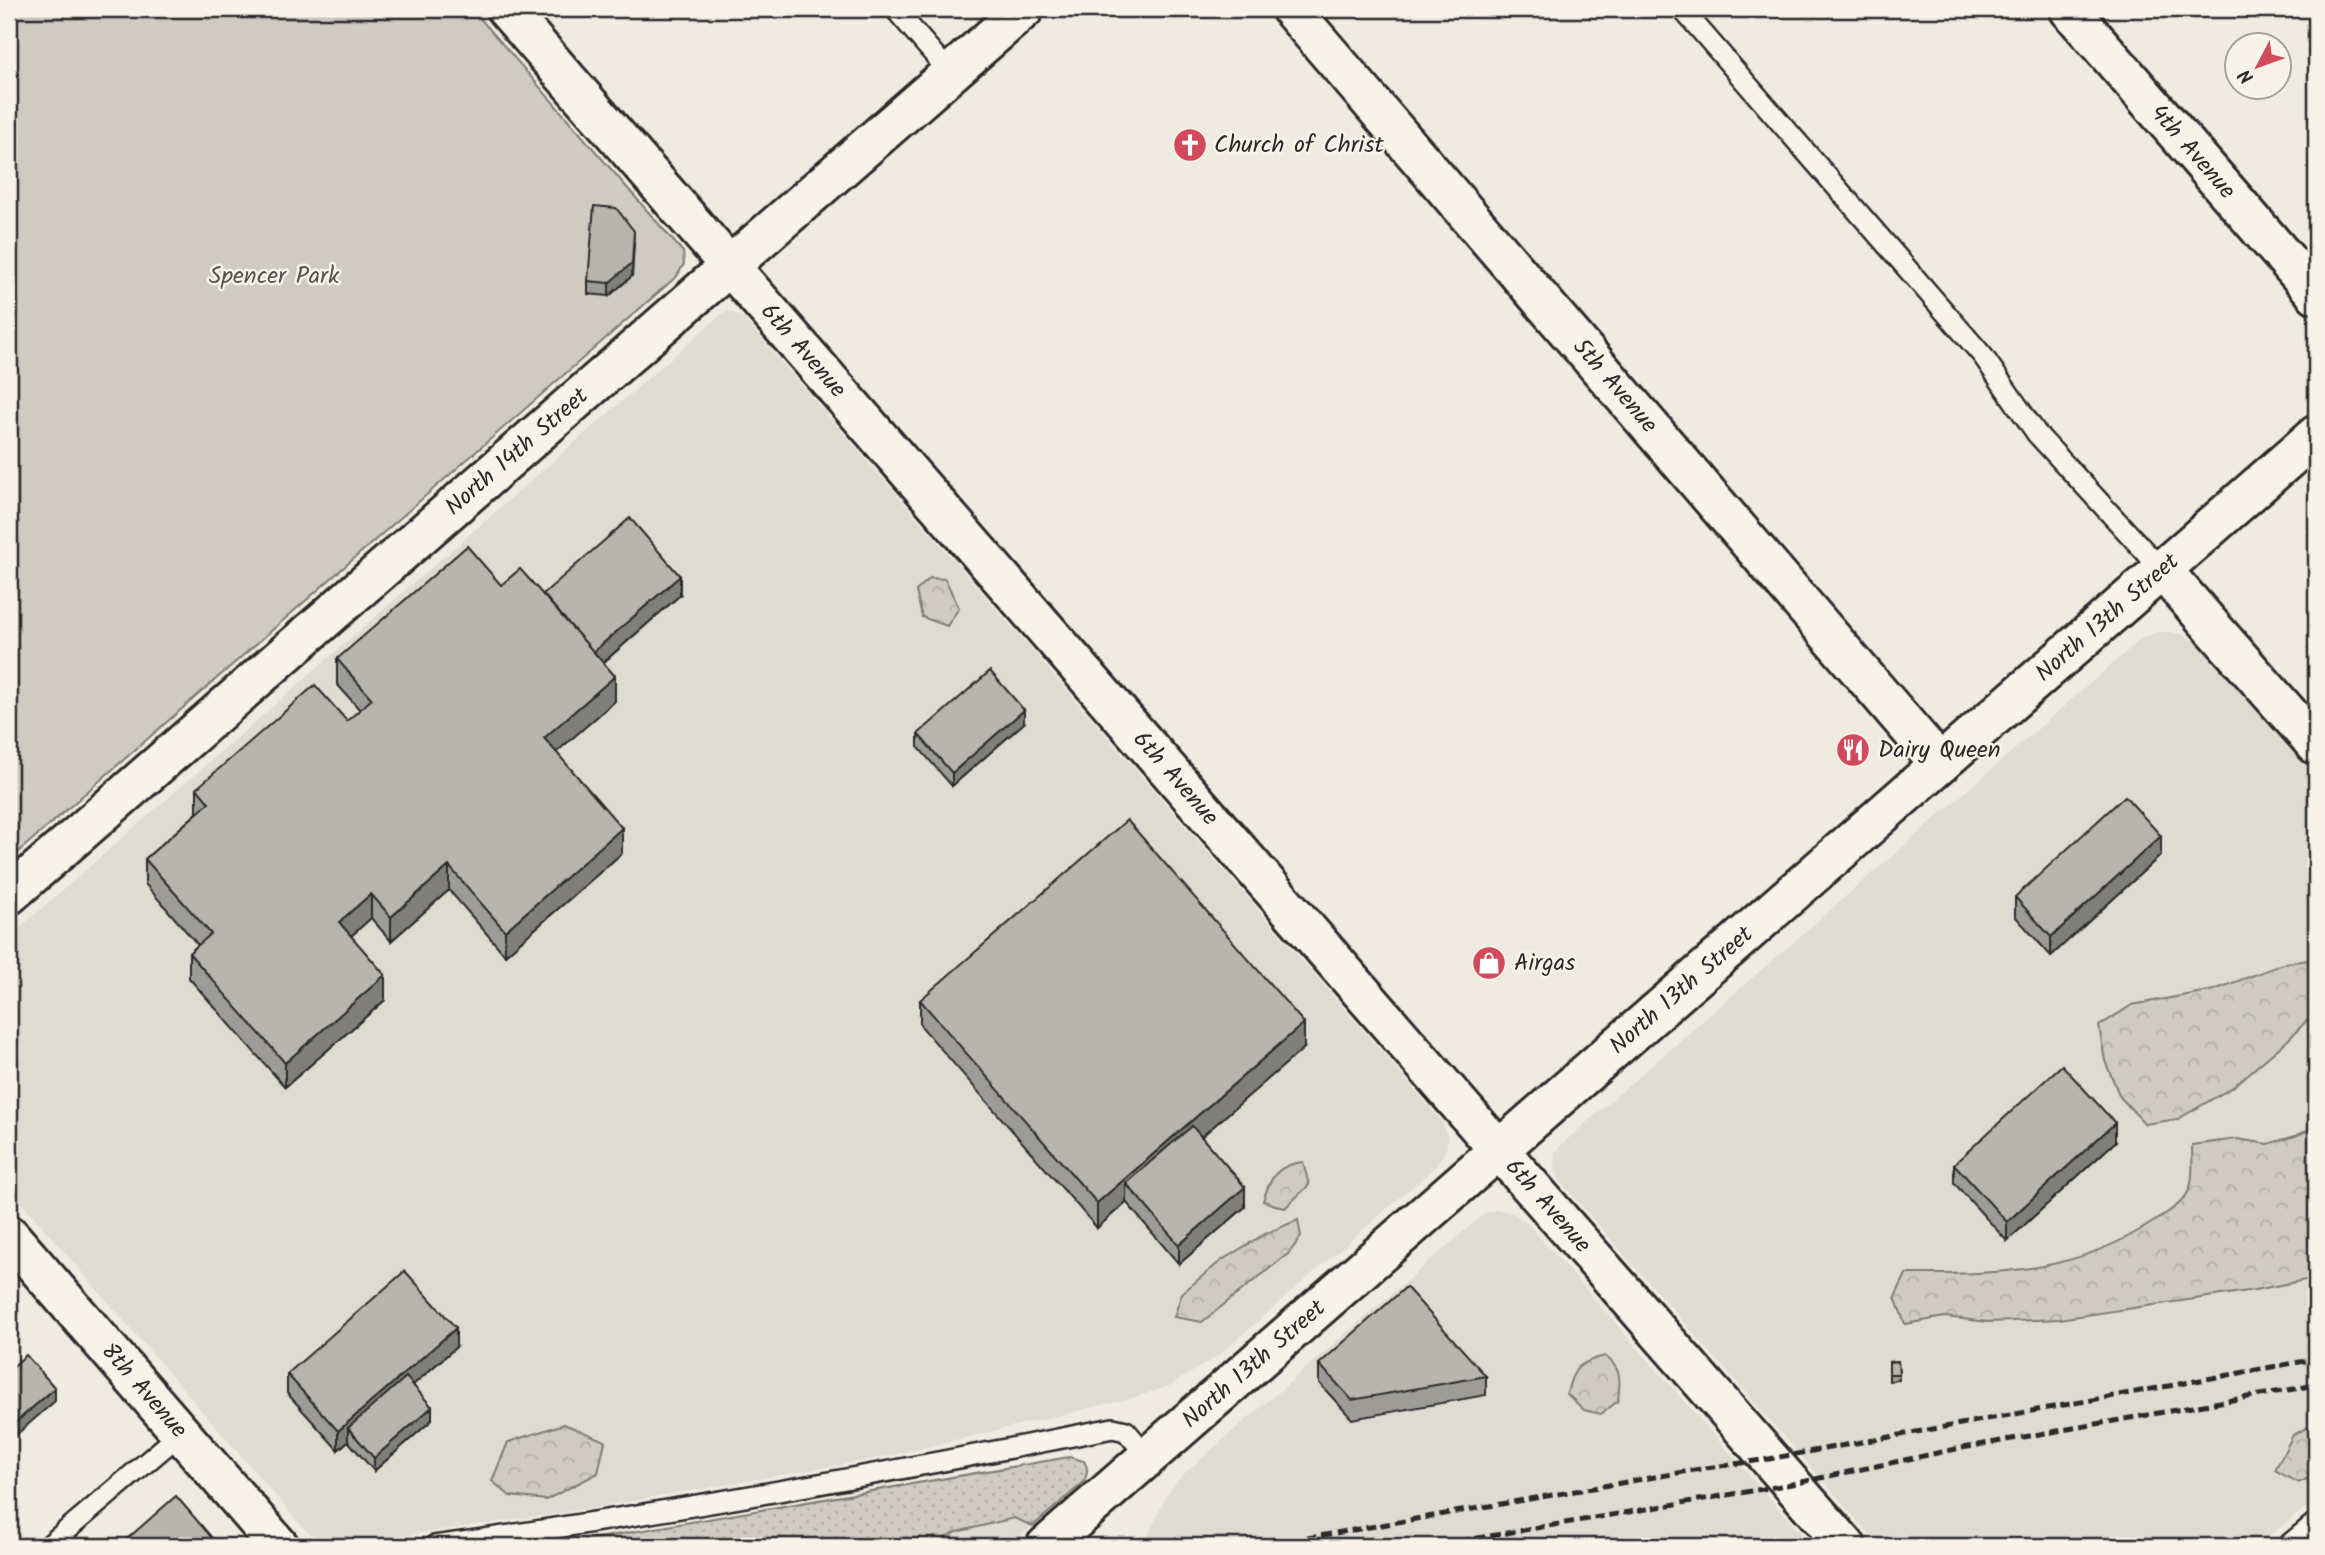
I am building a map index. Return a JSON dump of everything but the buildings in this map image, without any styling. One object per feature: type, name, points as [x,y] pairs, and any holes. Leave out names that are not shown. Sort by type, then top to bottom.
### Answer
[{"type":"street","name":"6th Avenue","points":[[506,9],[1846,1546]]},
{"type":"street","name":"North 14th Street","points":[[9,894],[1024,9]]},
{"type":"street","name":"5th Avenue","points":[[1291,9],[1940,764]]},
{"type":"street","name":"4th Avenue","points":[[2069,9],[2316,294]]},
{"type":"street","name":"North 13th Street","points":[[1055,1544],[1148,1457],[2316,435]]},
{"type":"street","points":[[2162,570],[2316,745]]},
{"type":"street","name":"8th Avenue","points":[[9,1235],[279,1546]]},
{"type":"lane","points":[[895,9],[950,73]]},
{"type":"lane","points":[[1682,9],[1983,356],[2037,434],[2162,570]]},
{"type":"lane","points":[[434,1546],[581,1526],[902,1471],[1113,1427],[1126,1431],[1148,1457]]},
{"type":"lane","points":[[48,1546],[181,1433]]},
{"type":"lane","points":[[2287,1546],[2316,1522]]},
{"type":"shaded area","points":[[729,311],[743,318],[1441,1120],[1447,1135],[1447,1147],[1436,1166],[1218,1356],[1167,1387],[1132,1398],[889,1456],[569,1512],[351,1543],[321,1539],[306,1531],[9,1188],[9,937],[724,312]]},
{"type":"shaded area","points":[[2158,632],[2183,635],[2204,646],[2316,772],[2316,1499],[2257,1546],[1880,1546],[1559,1180],[1555,1152],[2141,639]]},
{"type":"shaded area","points":[[1497,1209],[1515,1214],[1530,1226],[1812,1546],[1143,1546],[1166,1497],[1179,1478],[1484,1214]]},
{"type":"shaded area","points":[[1014,1518],[1033,1526],[1008,1546],[930,1546],[957,1532]]},
{"type":"green space","name":"Spencer Park","points":[[9,9],[472,9],[683,252],[684,264],[677,276],[9,860]]},
{"type":"green space","points":[[930,578],[945,579],[959,608],[947,626],[922,617],[916,591]]},
{"type":"green space","points":[[2316,959],[2316,1011],[2288,1040],[2233,1087],[2178,1119],[2145,1124],[2120,1097],[2105,1061],[2099,1026],[2132,1005],[2214,990],[2286,963]]},
{"type":"green space","points":[[2316,1127],[2316,1278],[2255,1290],[2059,1319],[1988,1322],[1945,1317],[1905,1324],[1895,1297],[1906,1274],[2004,1271],[2066,1261],[2096,1251],[2126,1238],[2181,1202],[2191,1182],[2192,1145],[2237,1139],[2268,1144]]},
{"type":"green space","points":[[1303,1162],[1309,1185],[1285,1208],[1263,1201],[1275,1174],[1286,1166]]},
{"type":"green space","points":[[1298,1220],[1301,1237],[1289,1253],[1202,1322],[1174,1317],[1182,1293],[1222,1260],[1265,1234]]},
{"type":"green space","points":[[1605,1356],[1618,1371],[1619,1387],[1618,1401],[1601,1414],[1584,1410],[1567,1394],[1571,1378],[1578,1368]]},
{"type":"green space","points":[[2316,1423],[2316,1475],[2298,1483],[2275,1470],[2293,1435]]},
{"type":"green space","points":[[564,1424],[605,1441],[598,1473],[546,1500],[510,1496],[492,1481],[508,1442]]},
{"type":"green space","points":[[1069,1457],[1084,1461],[1087,1472],[1084,1482],[1033,1526],[1014,1518],[957,1532],[930,1546],[551,1546]]},
{"type":"railway","points":[[1262,1546],[1769,1459],[2316,1359]]},
{"type":"railway","points":[[1431,1546],[1792,1484],[1956,1449],[2316,1385]]},
{"type":"place","name":"Church of Christ","points":[[1190,145]]},
{"type":"place","name":"Dairy Queen","points":[[1853,750]]},
{"type":"place","name":"Airgas","points":[[1489,963]]}]
